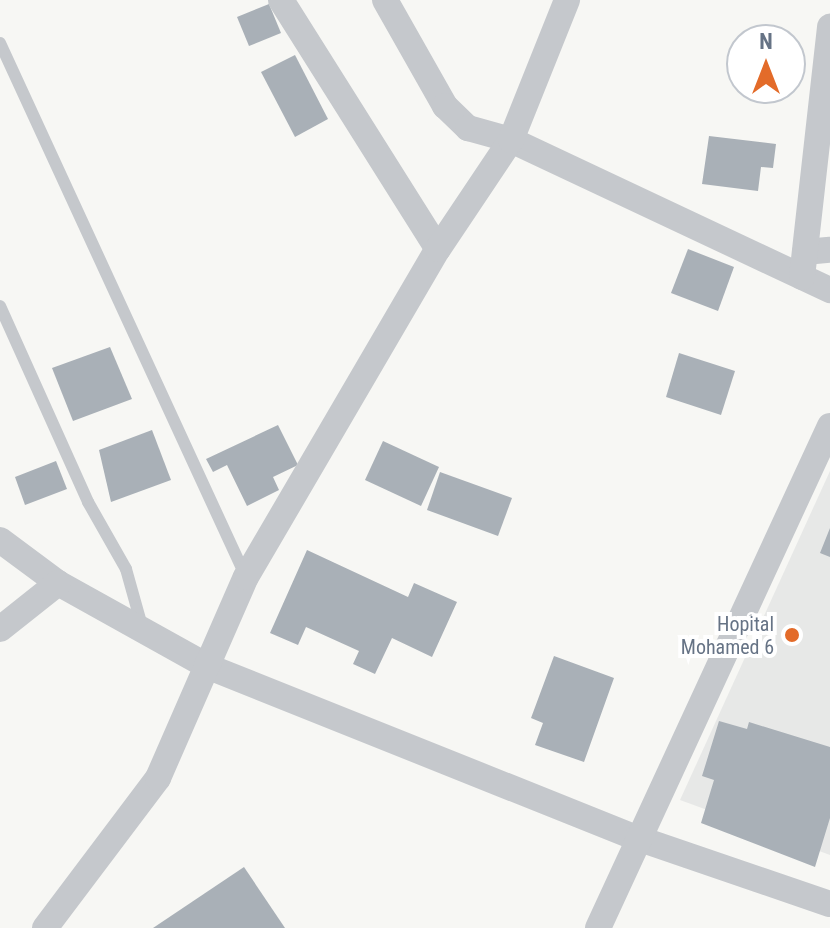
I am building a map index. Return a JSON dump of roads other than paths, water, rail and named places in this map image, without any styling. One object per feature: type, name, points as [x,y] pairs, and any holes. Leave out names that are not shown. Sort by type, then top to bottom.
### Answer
[{"type":"street","points":[[281,0],[438,249]]},
{"type":"street","points":[[385,0],[456,119],[813,260]]},
{"type":"street","points":[[45,928],[158,778],[246,577],[438,249],[511,140],[567,0]]},
{"type":"street","points":[[830,27],[813,260],[830,290]]},
{"type":"street","points":[[598,928],[830,426]]},
{"type":"street","points":[[0,540],[58,583],[209,667],[637,838],[830,904]]},
{"type":"street","points":[[0,629],[58,583]]},
{"type":"lane","points":[[0,43],[246,577]]},
{"type":"lane","points":[[0,306],[88,502],[126,569],[143,630]]},
{"type":"place","name":"Hopital Mohamed 6","points":[[792,635]]}]
